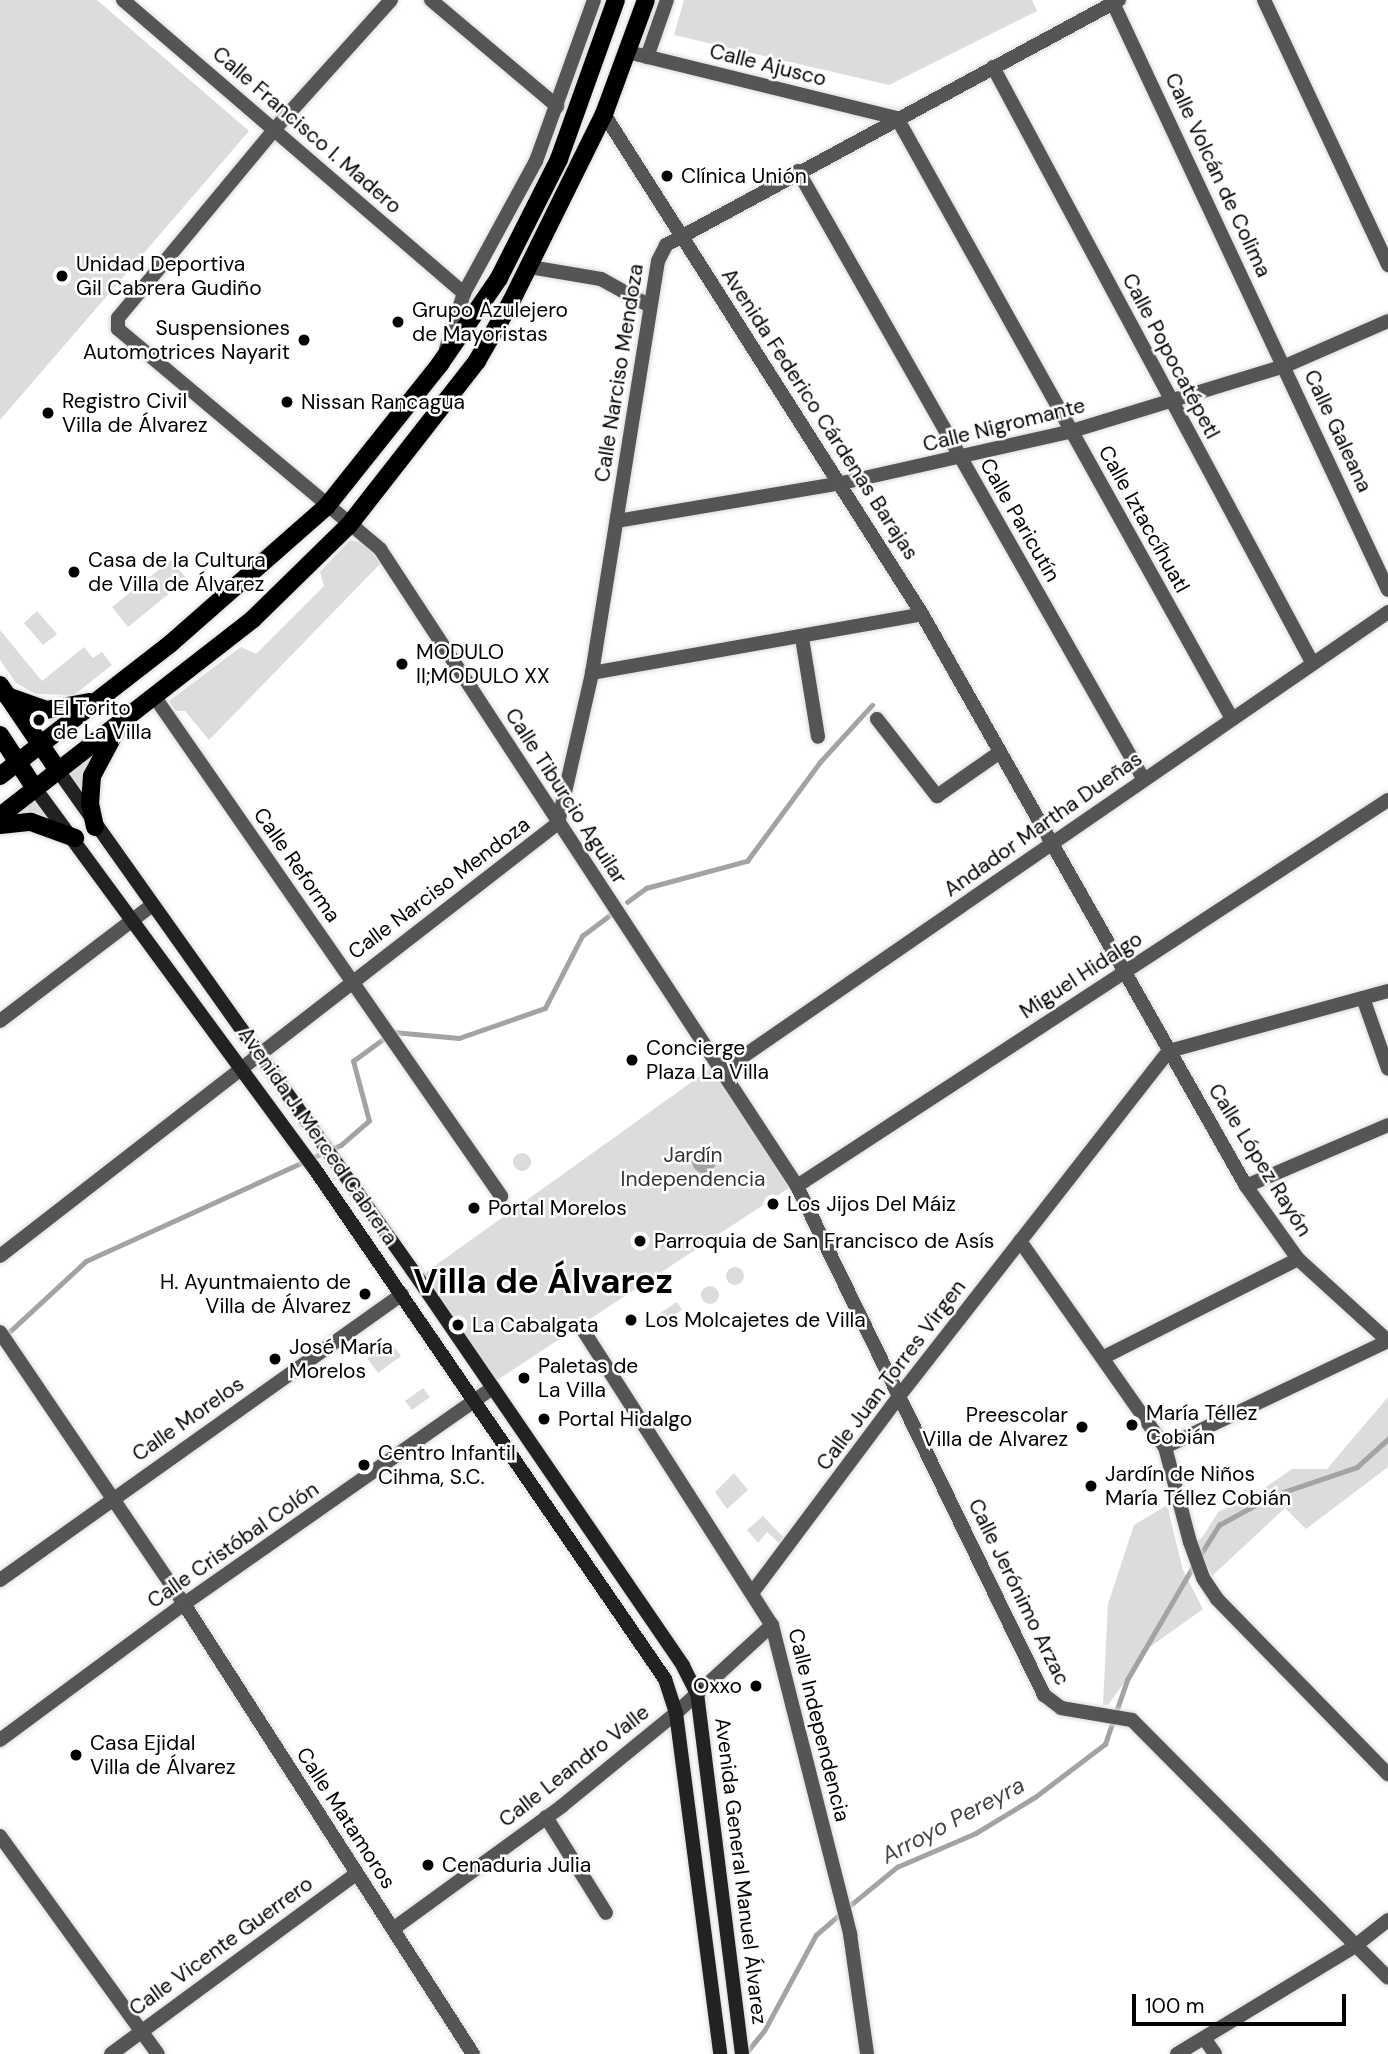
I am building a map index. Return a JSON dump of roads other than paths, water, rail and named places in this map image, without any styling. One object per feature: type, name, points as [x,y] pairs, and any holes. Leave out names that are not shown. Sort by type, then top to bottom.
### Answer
[{"type":"main road","points":[[0,776],[106,696],[326,507],[440,364],[499,278],[559,159],[616,0]]},
{"type":"main road","points":[[0,816],[253,619],[349,525],[477,361],[530,267],[604,114],[646,0]]},
{"type":"main road","points":[[4,690],[46,710],[68,709],[106,696]]},
{"type":"main road","points":[[4,690],[57,769]]},
{"type":"main road","points":[[95,827],[90,804],[92,776],[101,753],[125,718]]},
{"type":"main road","name":"Avenida J. Merced Cabrera","points":[[0,735],[34,787],[134,918],[402,1294],[665,1679],[676,1713]]},
{"type":"main road","name":"Avenida J. Merced Cabrera","points":[[57,769],[95,827],[327,1149],[493,1388],[697,1693]]},
{"type":"main road","points":[[0,825],[31,822],[75,838]]},
{"type":"main road","points":[[309,1160],[327,1149]]},
{"type":"main road","name":"Avenida General Manuel Álvarez","points":[[697,1693],[742,2050]]},
{"type":"main road","name":"Avenida General Manuel Álvarez","points":[[676,1713],[720,2054]]},
{"type":"main road","points":[[720,2054],[742,2050]]},
{"type":"street","name":"Calle Francisco I. Madero","points":[[123,0],[464,293]]},
{"type":"street","points":[[274,130],[391,0]]},
{"type":"street","points":[[431,0],[557,106]]},
{"type":"street","points":[[440,364],[464,293],[536,161],[594,0]]},
{"type":"street","points":[[647,57],[667,0]]},
{"type":"street","points":[[1264,0],[1388,265]]},
{"type":"street","points":[[680,234],[1116,2]]},
{"type":"street","name":"Calle Volcán de Colima","points":[[1116,2],[1285,366]]},
{"type":"street","name":"Calle Ajusco","points":[[628,52],[897,118]]},
{"type":"street","name":"Calle Popocatépetl","points":[[993,67],[1313,664]]},
{"type":"street","name":"Avenida Federico Cárdenas Barajas","points":[[604,114],[842,483],[922,614],[1168,1051]]},
{"type":"street","name":"Calle Iztaccíhuatl","points":[[897,118],[1232,719]]},
{"type":"street","name":"Calle Tiburcio Aguilar","points":[[274,130],[118,318],[118,329],[326,507],[380,549],[794,1180]]},
{"type":"street","name":"Calle Paricutín","points":[[798,171],[1144,780]]},
{"type":"street","name":"Calle Narciso Mendoza","points":[[0,1256],[258,1052],[558,823],[592,673],[657,261],[666,245],[680,234]]},
{"type":"street","points":[[530,267],[601,279],[650,306]]},
{"type":"street","name":"Calle Nigromante","points":[[617,521],[842,483],[962,459],[1072,431],[1173,403],[1285,366],[1388,321]]},
{"type":"street","name":"Calle Galeana","points":[[1285,366],[1388,590]]},
{"type":"street","name":"Andador Martha Dueñas","points":[[722,1071],[1388,612]]},
{"type":"street","points":[[592,673],[802,638],[922,614]]},
{"type":"street","points":[[802,638],[818,737]]},
{"type":"street","name":"Calle Reforma","points":[[154,696],[501,1196]]},
{"type":"street","points":[[877,719],[937,796],[1000,752]]},
{"type":"street","name":"Miguel Hidalgo","points":[[794,1180],[1388,800]]},
{"type":"street","points":[[0,1021],[151,905]]},
{"type":"street","points":[[1168,1051],[1388,991]]},
{"type":"street","points":[[1363,998],[1388,1069]]},
{"type":"street","name":"Calle López Rayón","points":[[1168,1051],[1246,1186],[1298,1259],[1388,1341]]},
{"type":"street","name":"Calle Juan Torres Virgen","points":[[752,1594],[900,1395],[1168,1051]]},
{"type":"street","points":[[1246,1186],[1388,1125]]},
{"type":"street","name":"Calle Jerónimo Arzac","points":[[794,1180],[1044,1695],[1061,1708],[1132,1720],[1388,1979]]},
{"type":"street","points":[[1020,1241],[1165,1447],[1190,1542],[1203,1578],[1217,1599],[1388,1774]]},
{"type":"street","points":[[1104,1357],[1298,1259]]},
{"type":"street","name":"Calle Morelos","points":[[0,1580],[402,1294]]},
{"type":"street","name":"Calle Independencia","points":[[583,1331],[772,1625],[850,1934],[867,2054]]},
{"type":"street","name":"Calle Matamoros","points":[[0,1332],[184,1604],[473,2054]]},
{"type":"street","points":[[1165,1447],[1388,1341]]},
{"type":"street","name":"Calle Cristóbal Colón","points":[[0,1740],[184,1604],[493,1388]]},
{"type":"street","name":"Calle Leandro Valle","points":[[393,1929],[546,1817],[676,1713],[772,1625]]},
{"type":"street","points":[[546,1817],[606,1913]]},
{"type":"street","points":[[0,1836],[158,2054]]},
{"type":"street","name":"Calle Vicente Guerrero","points":[[111,2054],[357,1873]]},
{"type":"street","points":[[1177,2054],[1355,1945],[1388,1920]]},
{"type":"street","points":[[1204,2038],[1215,2054]]},
{"type":"waterway","points":[[627,902],[646,888],[747,861],[820,762],[872,705]]},
{"type":"waterway","points":[[393,1032],[459,1038],[545,1008],[582,936],[613,913]]},
{"type":"waterway","points":[[5,1336],[86,1261],[341,1145],[369,1121],[353,1061],[386,1037]]},
{"type":"waterway","name":"Arroyo Pereyra","points":[[1199,1557],[1219,1525],[1272,1496],[1357,1467],[1388,1439]]},
{"type":"waterway","name":"Arroyo Pereyra","points":[[847,1908],[897,1867],[976,1833],[1035,1797],[1105,1744],[1127,1680],[1194,1565]]},
{"type":"waterway","name":"Arroyo Pereyra","points":[[746,2053],[764,2031],[816,1935],[840,1914]]},
{"type":"place","name":"Clínica Unión","points":[[667,176]]},
{"type":"place","name":"Unidad Deportiva Gil Cabrera Gudiño","points":[[62,276]]},
{"type":"place","name":"Grupo Azulejero de Mayoristas","points":[[398,322]]},
{"type":"place","name":"Suspensiones Automotrices Nayarit","points":[[304,340]]},
{"type":"place","name":"Nissan Rancagua","points":[[287,402]]},
{"type":"place","name":"Registro Civil Villa de Álvarez","points":[[48,413]]},
{"type":"place","name":"Casa de la Cultura de Villa de Álvarez","points":[[74,572]]},
{"type":"place","name":"MODULO II;MODULO XX","points":[[402,664]]},
{"type":"place","name":"El Torito de La Villa","points":[[39,720]]},
{"type":"place","name":"Concierge Plaza La Villa","points":[[632,1060]]},
{"type":"place","name":"Los Jijos Del Máiz","points":[[773,1204]]},
{"type":"place","name":"Portal Morelos","points":[[474,1208]]},
{"type":"place","name":"Parroquia de San Francisco de Asís","points":[[640,1241]]},
{"type":"place","name":"H. Ayuntmaiento de Villa de Álvarez","points":[[365,1294]]},
{"type":"place","name":"Los Molcajetes de Villa","points":[[631,1320]]},
{"type":"place","name":"La Cabalgata","points":[[458,1325]]},
{"type":"place","name":"José María Morelos","points":[[275,1359]]},
{"type":"place","name":"Paletas de La Villa","points":[[524,1378]]},
{"type":"place","name":"Portal Hidalgo","points":[[544,1419]]},
{"type":"place","name":"María Téllez Cobián","points":[[1132,1425]]},
{"type":"place","name":"Preescolar Villa de Alvarez","points":[[1082,1427]]},
{"type":"place","name":"Centro Infantil Cihma, S.C.","points":[[364,1465]]},
{"type":"place","name":"Jardín de Niños María Téllez Cobián","points":[[1091,1486]]},
{"type":"place","name":"Oxxo","points":[[756,1686]]},
{"type":"place","name":"Casa Ejidal Villa de Álvarez","points":[[76,1755]]},
{"type":"place","name":"Cenaduria Julia","points":[[428,1865]]},
{"type":"district","name":"Villa de Álvarez","points":[[543,1281]]},
{"type":"park label","name":"Jardín Independencia","points":[[693,1167]]}]
